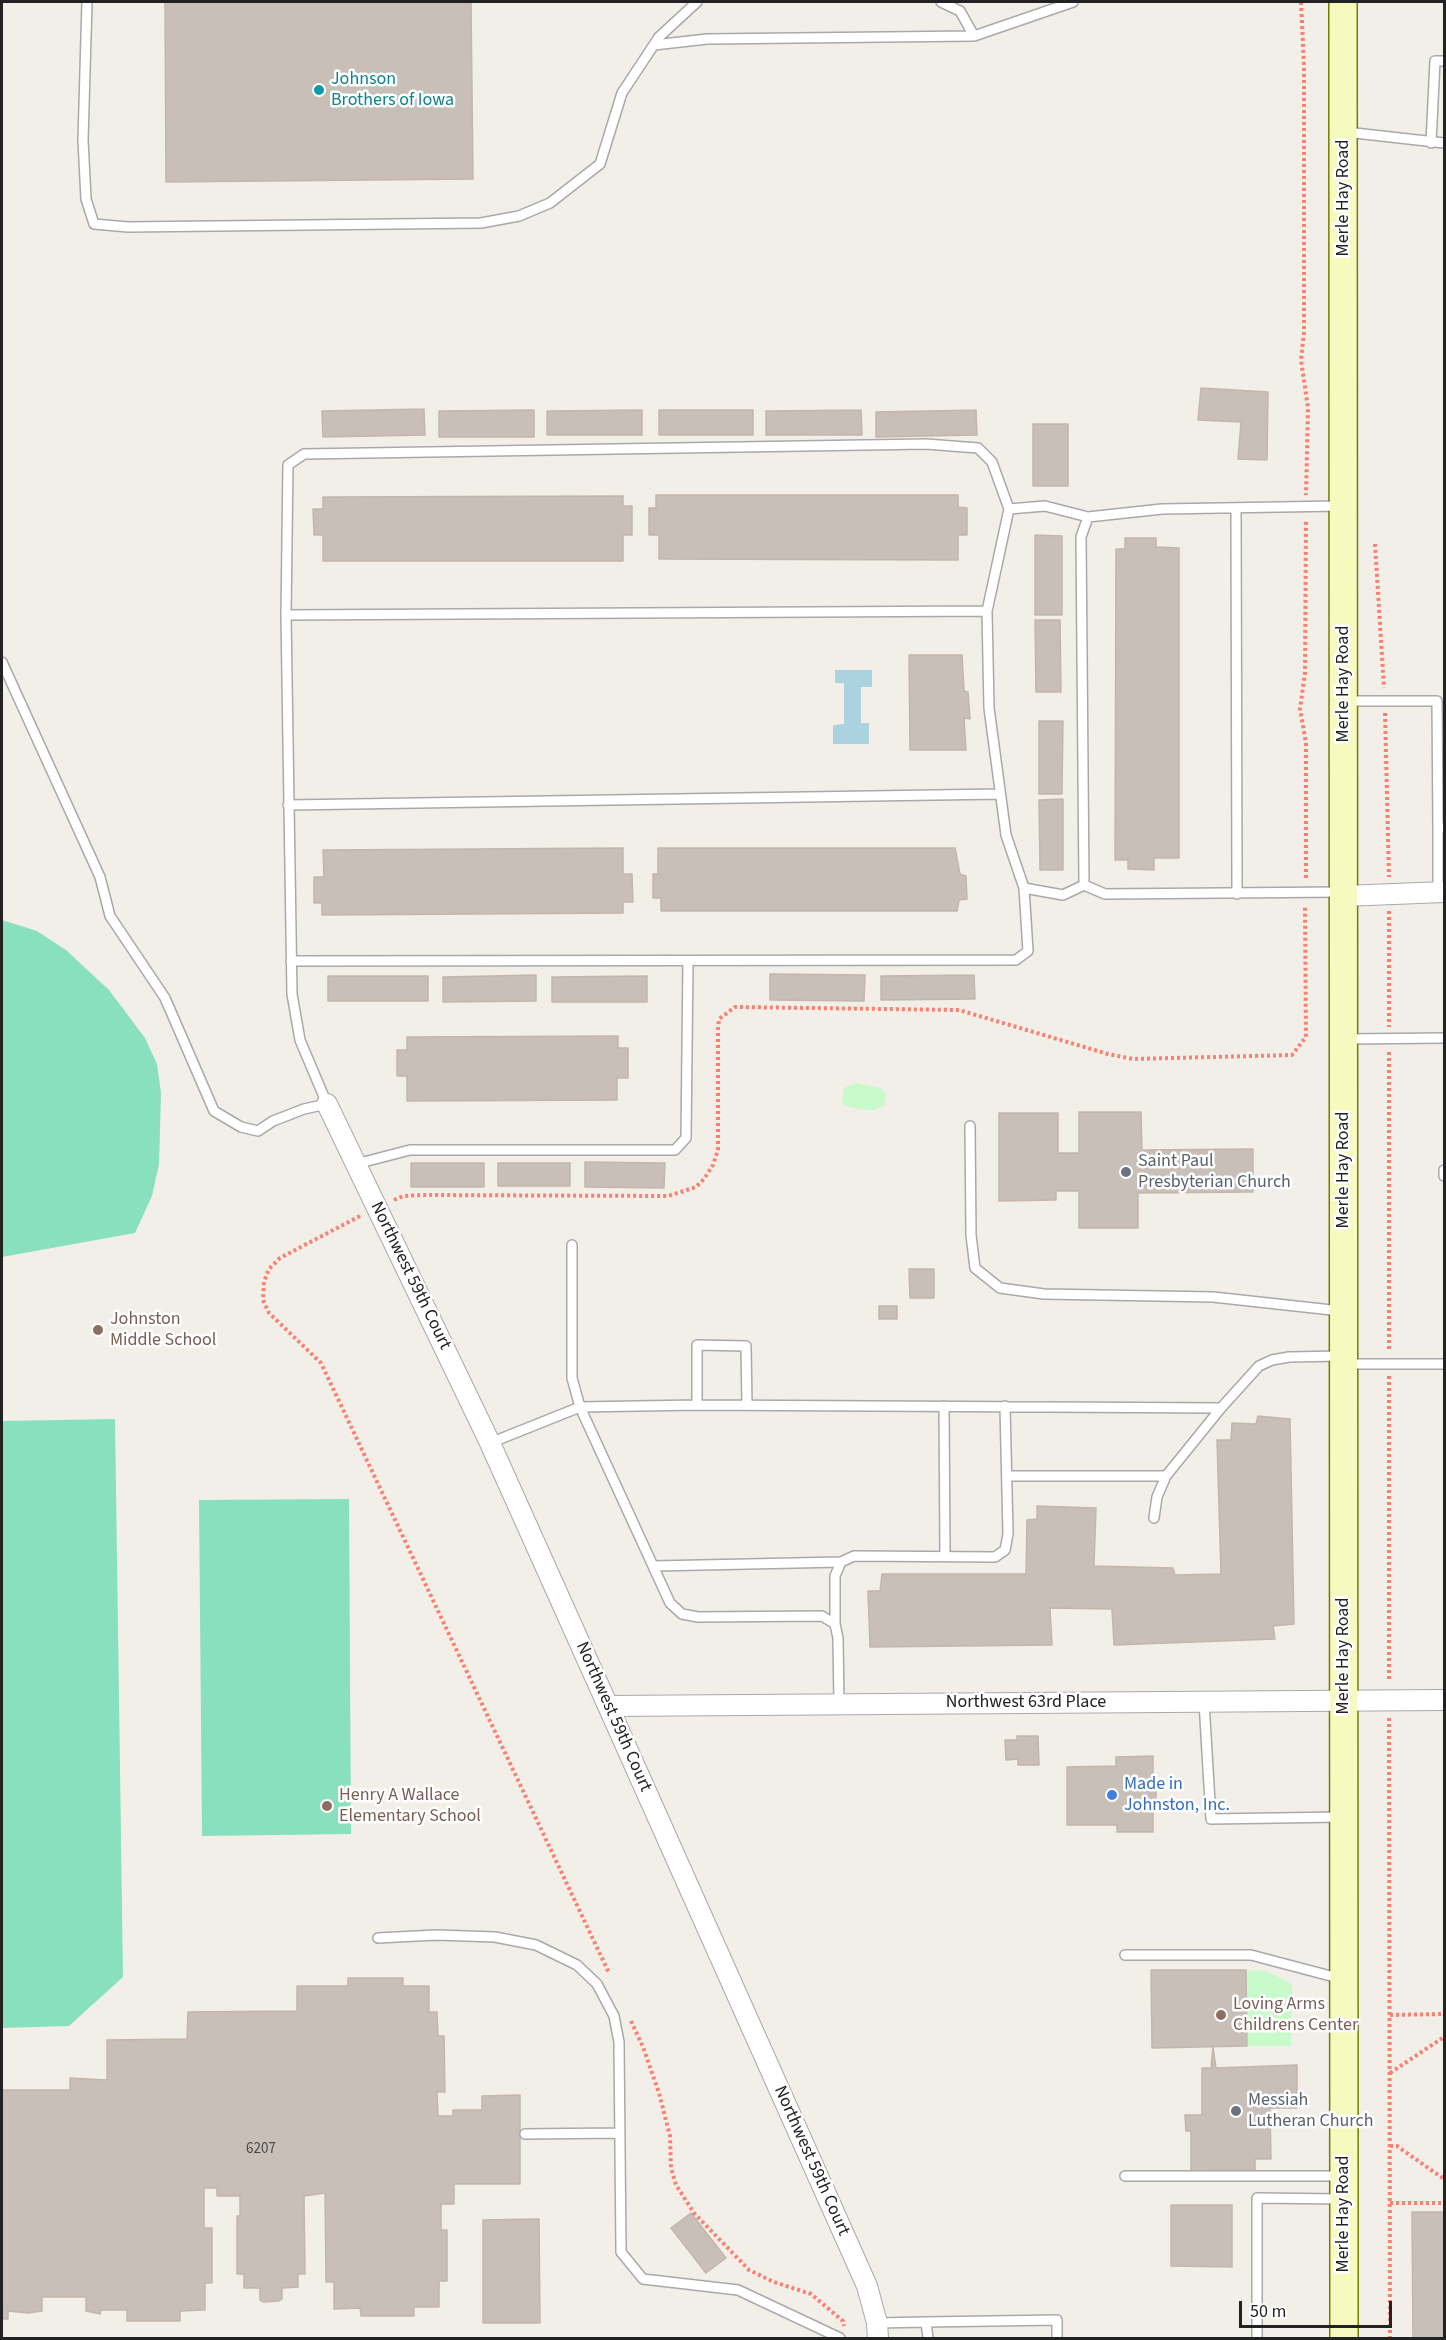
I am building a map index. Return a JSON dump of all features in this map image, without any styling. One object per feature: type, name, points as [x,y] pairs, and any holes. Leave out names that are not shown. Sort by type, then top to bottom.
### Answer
[{"type":"main road","name":"Merle Hay Road","points":[[1344,2],[1344,2338]]},
{"type":"street","points":[[1344,894],[1441,892]]},
{"type":"street","name":"Northwest 59th Court","points":[[327,1104],[490,1443],[867,2286],[878,2331]]},
{"type":"street","name":"Northwest 63rd Place","points":[[608,1706],[1444,1700]]},
{"type":"lane","points":[[87,2],[83,140],[86,199],[94,224],[128,227],[481,223],[519,216],[550,203],[600,164],[622,93],[659,37],[697,2]]},
{"type":"lane","points":[[941,2],[960,11],[974,36]]},
{"type":"lane","points":[[654,45],[707,39],[974,36],[1073,2]]},
{"type":"lane","points":[[1431,143],[1435,61],[1444,61]]},
{"type":"lane","points":[[1344,132],[1444,143]]},
{"type":"lane","points":[[2,662],[100,877],[110,916],[165,998],[214,1111],[241,1127],[258,1133],[273,1121],[304,1109],[327,1104],[300,1040],[292,994],[291,961],[288,805],[286,615],[288,465],[304,454],[926,444],[978,448],[992,462],[1009,509],[987,611],[989,708],[1006,835],[1024,888],[1028,951],[1016,960],[291,961]]},
{"type":"lane","points":[[1009,509],[1046,506],[1088,517],[1162,509],[1344,506]]},
{"type":"lane","points":[[1236,508],[1237,894]]},
{"type":"lane","points":[[1084,885],[1081,537],[1088,517]]},
{"type":"lane","points":[[286,615],[987,611]]},
{"type":"lane","points":[[1344,701],[1437,701],[1441,892]]},
{"type":"lane","points":[[288,805],[1000,794]]},
{"type":"lane","points":[[1024,888],[1063,895],[1084,885],[1105,894],[1305,892],[1344,894]]},
{"type":"lane","points":[[356,1164],[410,1150],[675,1150],[686,1138],[688,961]]},
{"type":"lane","points":[[1344,1039],[1444,1038]]},
{"type":"lane","points":[[969,1126],[970,1235],[975,1268],[1000,1288],[1044,1294],[1213,1297],[1344,1311]]},
{"type":"lane","points":[[1444,1170],[1444,1176]]},
{"type":"lane","points":[[572,1245],[572,1378],[580,1407],[670,1603],[682,1614],[698,1617],[822,1616],[835,1624]]},
{"type":"lane","points":[[697,1404],[697,1345],[746,1346],[747,1405]]},
{"type":"lane","points":[[1154,1518],[1157,1497],[1166,1476],[1221,1408],[1259,1366],[1272,1360],[1289,1357],[1389,1364],[1444,1364]]},
{"type":"lane","points":[[490,1443],[580,1407],[697,1404],[1221,1408]]},
{"type":"lane","points":[[944,1406],[945,1556]]},
{"type":"lane","points":[[654,1566],[841,1562],[854,1556],[995,1557],[1005,1550],[1008,1534],[1005,1406]]},
{"type":"lane","points":[[1007,1476],[1166,1476]]},
{"type":"lane","points":[[839,1705],[835,1576],[841,1562]]},
{"type":"lane","points":[[1204,1702],[1211,1819],[1344,1816]]},
{"type":"lane","points":[[378,1938],[436,1935],[495,1937],[536,1945],[576,1965],[597,1984],[614,2016],[619,2042],[618,2133],[621,2252],[642,2279],[738,2290],[837,2336]]},
{"type":"lane","points":[[1125,1955],[1251,1955],[1344,1980]]},
{"type":"lane","points":[[525,2134],[618,2133]]},
{"type":"lane","points":[[1125,2175],[1344,2188]]},
{"type":"lane","points":[[1257,2338],[1257,2198],[1344,2188]]},
{"type":"lane","points":[[878,2331],[926,2322],[1057,2320],[1057,2338]]},
{"type":"lane","points":[[926,2322],[928,2338]]},
{"type":"path","points":[[377,1208],[403,1196],[668,1196],[696,1187],[713,1165],[718,1150],[718,1029],[720,1019],[735,1007],[959,1010],[1108,1054],[1133,1059],[1292,1055],[1306,1037],[1306,743],[1300,709],[1305,673],[1308,408],[1301,360],[1304,332],[1304,66],[1300,2]]},
{"type":"path","points":[[1375,544],[1385,701],[1389,894],[1389,1686]]},
{"type":"path","points":[[346,1224],[280,1258],[269,1269],[264,1282],[263,1300],[269,1313],[321,1363],[610,1977]]},
{"type":"path","points":[[1389,1721],[1390,2338]]},
{"type":"path","points":[[1390,2015],[1444,2014]]},
{"type":"path","points":[[631,2020],[659,2093],[670,2136],[671,2168],[676,2185],[694,2213],[749,2270],[774,2282],[811,2294],[843,2321],[837,2336]]},
{"type":"path","points":[[1390,2074],[1444,2037]]},
{"type":"path","points":[[1390,2146],[1397,2146],[1444,2179]]},
{"type":"path","points":[[1390,2203],[1444,2203]]},
{"type":"green space","points":[[2,920],[37,931],[66,950],[109,990],[145,1038],[157,1064],[161,1093],[159,1164],[152,1196],[135,1233],[2,1257]]},
{"type":"green space","points":[[856,1083],[881,1088],[886,1095],[884,1106],[867,1110],[849,1107],[842,1103],[844,1088]]},
{"type":"green space","points":[[115,1419],[123,1977],[69,2026],[2,2028],[2,1421]]},
{"type":"green space","points":[[349,1499],[351,1834],[202,1836],[199,1500]]},
{"type":"green space","points":[[1246,1970],[1266,1971],[1292,1984],[1291,2046],[1247,2046]]},
{"type":"water","points":[[835,670],[872,670],[872,687],[861,687],[861,723],[869,723],[869,744],[833,744],[833,725],[844,724],[844,683],[835,683]]},
{"type":"building","name":"Johnson Brothers of Iowa","points":[[165,2],[471,2],[473,179],[166,182]]},
{"type":"building","points":[[1201,388],[1268,392],[1267,460],[1238,459],[1241,422],[1198,420]]},
{"type":"building","points":[[424,409],[425,435],[323,437],[322,411]]},
{"type":"building","points":[[534,410],[534,437],[439,437],[439,411]]},
{"type":"building","points":[[642,410],[642,435],[547,435],[547,411]]},
{"type":"building","points":[[659,410],[753,410],[753,435],[659,435]]},
{"type":"building","points":[[861,410],[862,435],[766,435],[766,411]]},
{"type":"building","points":[[976,410],[977,435],[876,437],[876,412]]},
{"type":"building","points":[[1033,424],[1068,424],[1068,486],[1033,486]]},
{"type":"building","points":[[656,495],[958,495],[958,507],[967,508],[967,535],[958,535],[958,560],[659,559],[659,535],[649,535],[649,508],[656,508]]},
{"type":"building","points":[[623,496],[623,506],[632,506],[632,535],[623,535],[623,561],[323,561],[323,535],[314,535],[313,509],[323,509],[323,497]]},
{"type":"building","points":[[1035,535],[1062,536],[1062,615],[1035,615]]},
{"type":"building","points":[[1125,538],[1156,538],[1156,547],[1179,548],[1179,858],[1154,858],[1154,870],[1128,869],[1128,860],[1115,860],[1116,549],[1125,549]]},
{"type":"building","points":[[1035,620],[1060,620],[1061,692],[1036,692]]},
{"type":"building","points":[[909,655],[962,655],[964,691],[968,692],[970,719],[964,718],[966,750],[910,750]]},
{"type":"building","points":[[1039,721],[1063,721],[1062,794],[1039,794]]},
{"type":"building","points":[[1063,799],[1063,870],[1040,870],[1039,800]]},
{"type":"building","points":[[623,848],[623,874],[632,874],[633,902],[623,902],[623,913],[322,915],[322,903],[314,903],[314,877],[324,877],[323,850]]},
{"type":"building","points":[[658,848],[955,848],[960,874],[966,876],[967,899],[959,900],[957,911],[661,911],[661,898],[653,898],[653,874],[658,874]]},
{"type":"building","points":[[770,974],[865,975],[864,1001],[770,1000]]},
{"type":"building","points":[[536,975],[536,1001],[443,1002],[443,977]]},
{"type":"building","points":[[974,975],[975,999],[881,1000],[881,976]]},
{"type":"building","points":[[328,976],[428,976],[428,1001],[328,1001]]},
{"type":"building","points":[[647,976],[647,1002],[552,1002],[552,977]]},
{"type":"building","points":[[618,1036],[618,1048],[628,1048],[628,1078],[617,1078],[617,1100],[407,1101],[407,1076],[397,1076],[397,1050],[407,1050],[407,1037]]},
{"type":"building","name":"Saint Paul Presbyterian Church","points":[[1079,1112],[1141,1112],[1142,1150],[1253,1149],[1253,1192],[1138,1193],[1138,1228],[1079,1228],[1079,1191],[1056,1191],[1056,1200],[999,1201],[999,1113],[1058,1113],[1058,1153],[1079,1153]]},
{"type":"building","points":[[585,1162],[665,1163],[664,1188],[585,1187]]},
{"type":"building","points":[[411,1163],[484,1163],[484,1187],[411,1187]]},
{"type":"building","points":[[498,1163],[570,1163],[570,1186],[498,1186]]},
{"type":"building","points":[[909,1269],[934,1269],[934,1298],[910,1298]]},
{"type":"building","points":[[879,1306],[897,1306],[897,1319],[879,1319]]},
{"type":"building","points":[[1258,1416],[1290,1419],[1294,1624],[1273,1626],[1275,1639],[1114,1645],[1112,1609],[1050,1608],[1052,1645],[870,1647],[868,1591],[880,1591],[882,1574],[1026,1574],[1027,1520],[1037,1519],[1037,1506],[1096,1508],[1094,1566],[1173,1568],[1175,1575],[1221,1574],[1217,1440],[1231,1440],[1232,1423],[1256,1424]]},
{"type":"building","points":[[1017,1736],[1038,1736],[1039,1765],[1018,1765],[1018,1759],[1006,1760],[1005,1740],[1017,1740]]},
{"type":"building","name":"Made in Johnston, Inc.","points":[[1153,1756],[1153,1788],[1156,1788],[1156,1803],[1153,1803],[1153,1832],[1117,1832],[1117,1825],[1067,1825],[1067,1767],[1116,1766],[1116,1757]]},
{"type":"building","name":"Loving Arms Childrens Center","points":[[1151,1970],[1246,1970],[1247,2046],[1152,2048]]},
{"type":"building","points":[[348,1978],[403,1978],[403,1986],[429,1986],[429,2012],[437,2012],[438,2036],[444,2036],[445,2092],[437,2092],[438,2116],[453,2116],[453,2110],[482,2110],[482,2096],[520,2095],[520,2184],[454,2184],[454,2204],[441,2204],[441,2230],[447,2230],[447,2281],[439,2281],[439,2307],[414,2307],[414,2316],[361,2316],[360,2308],[334,2309],[334,2282],[326,2282],[325,2193],[304,2196],[305,2274],[298,2274],[298,2287],[282,2288],[282,2299],[279,2301],[263,2302],[260,2300],[260,2288],[244,2288],[244,2274],[237,2274],[237,2216],[240,2216],[240,2196],[217,2196],[217,2188],[204,2188],[204,2228],[212,2228],[212,2283],[205,2283],[205,2310],[180,2311],[180,2321],[127,2321],[127,2310],[101,2310],[100,2314],[86,2311],[86,2297],[42,2297],[42,2311],[28,2313],[8,2311],[8,2319],[2,2319],[2,2090],[70,2090],[70,2078],[107,2080],[107,2040],[187,2039],[188,2012],[297,2011],[297,1986],[348,1986]]},
{"type":"building","name":"Messiah Lutheran Church","points":[[1213,2047],[1216,2068],[1297,2065],[1297,2108],[1270,2108],[1271,2159],[1255,2159],[1255,2170],[1191,2171],[1191,2131],[1186,2131],[1185,2115],[1202,2115],[1202,2068],[1211,2068]]},
{"type":"building","points":[[1171,2205],[1232,2205],[1232,2267],[1171,2266]]},
{"type":"building","points":[[1412,2212],[1444,2212],[1444,2338],[1413,2338]]},
{"type":"building","points":[[691,2213],[726,2258],[706,2273],[671,2228]]},
{"type":"building","points":[[539,2219],[540,2323],[483,2323],[483,2220]]},
{"type":"place","name":"Johnson Brothers of Iowa","points":[[319,90]]},
{"type":"place","name":"Saint Paul Presbyterian Church","points":[[1126,1172]]},
{"type":"place","name":"Johnston Middle School","points":[[98,1330]]},
{"type":"place","name":"Made in Johnston, Inc.","points":[[1112,1795]]},
{"type":"place","name":"Henry A Wallace Elementary School","points":[[327,1806]]},
{"type":"place","name":"Loving Arms Childrens Center","points":[[1221,2015]]},
{"type":"place","name":"Messiah Lutheran Church","points":[[1236,2111]]}]
